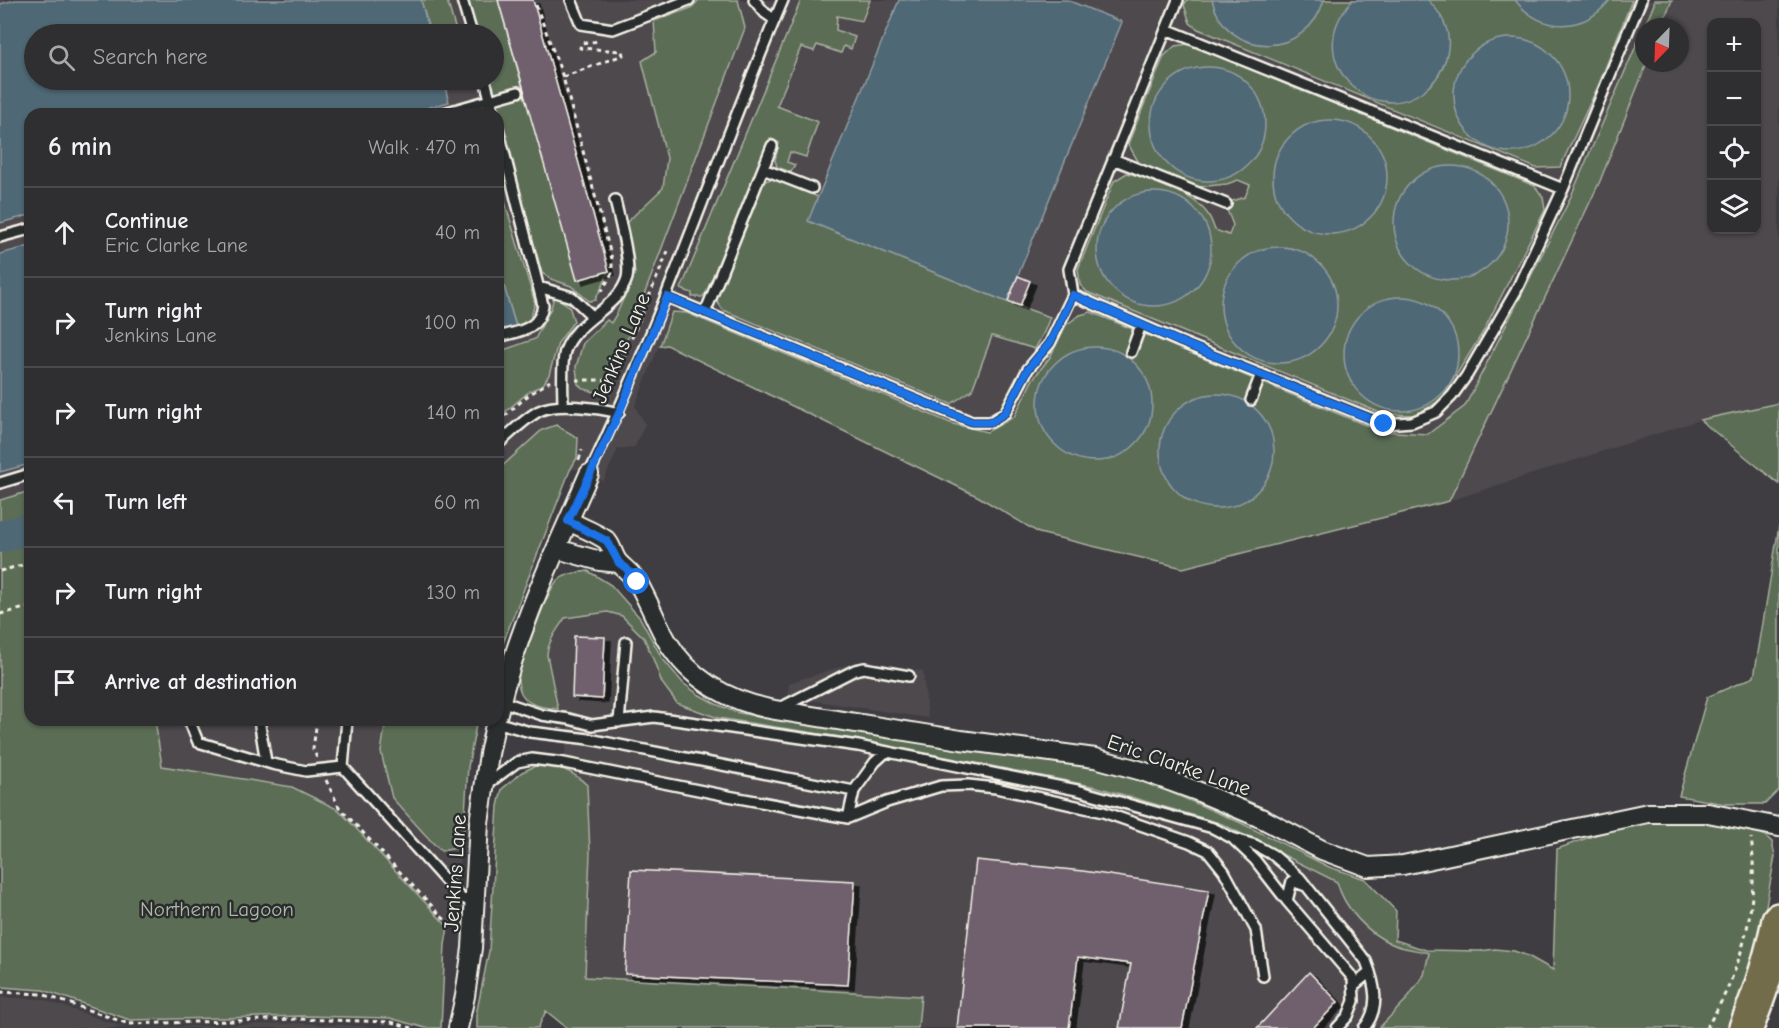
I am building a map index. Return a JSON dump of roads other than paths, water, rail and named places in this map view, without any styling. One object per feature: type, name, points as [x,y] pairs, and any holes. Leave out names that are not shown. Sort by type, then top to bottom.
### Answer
[{"type":"highway","points":[[1746,1028],[1758,999],[1779,920]]},
{"type":"highway","points":[[1763,1028],[1779,995]]},
{"type":"street","name":"Jenkins Lane","points":[[504,691],[527,618],[589,474]]},
{"type":"street","name":"Eric Clarke Lane","points":[[568,521],[607,541],[619,563],[637,582],[667,640],[681,661],[697,677],[740,701],[776,710],[961,740],[1095,758],[1142,771],[1197,791],[1263,819],[1322,850],[1368,867],[1403,866],[1648,813],[1708,813],[1779,827]]},
{"type":"street","points":[[557,549],[600,561],[619,563]]},
{"type":"street","name":"Jenkins Lane","points":[[458,1028],[472,948],[479,823],[496,726]]},
{"type":"lane","points":[[462,0],[469,24]]},
{"type":"lane","points":[[571,0],[581,24],[614,28],[689,0]]},
{"type":"lane","points":[[754,0],[765,13],[775,20]]},
{"type":"lane","name":"Jenkins Lane","points":[[589,474],[619,413],[667,297],[783,0]]},
{"type":"lane","points":[[667,297],[972,422],[991,422],[1005,413],[1028,369],[1050,343],[1073,295],[1069,269],[1178,0]]},
{"type":"lane","points":[[1073,295],[1384,424],[1412,422],[1436,412],[1452,396],[1467,375],[1516,291],[1563,189],[1641,0]]},
{"type":"lane","points":[[1166,29],[1563,189]]},
{"type":"lane","points":[[488,90],[492,108]]},
{"type":"lane","points":[[461,108],[518,92]]},
{"type":"lane","points":[[705,313],[772,146]]},
{"type":"lane","points":[[504,151],[543,305],[542,316],[531,327],[504,335]]},
{"type":"lane","points":[[1113,159],[1226,204]]},
{"type":"lane","points":[[763,169],[812,188]]},
{"type":"lane","points":[[563,406],[565,352],[577,331],[592,316],[608,305],[618,294],[627,277],[627,260],[615,200]]},
{"type":"lane","points":[[0,237],[24,231]]},
{"type":"lane","points":[[539,287],[572,297],[592,316]]},
{"type":"lane","points":[[1131,352],[1141,325]]},
{"type":"lane","points":[[1251,400],[1261,374]]},
{"type":"lane","points":[[504,439],[538,411],[563,406],[599,408],[619,413]]},
{"type":"lane","points":[[0,483],[24,476]]},
{"type":"lane","points":[[619,722],[626,642]]},
{"type":"lane","points":[[776,710],[855,670],[864,669],[909,676]]},
{"type":"lane","points":[[504,714],[542,715],[569,719],[592,726],[654,717],[858,746],[1077,790],[1213,828],[1273,855],[1300,878],[1366,962],[1374,982],[1375,1006],[1364,1028]]},
{"type":"lane","points":[[504,717],[530,732],[589,738],[854,791]]},
{"type":"lane","points":[[191,726],[198,742],[266,762],[306,771],[343,767]]},
{"type":"lane","points":[[260,726],[266,762]]},
{"type":"lane","points":[[346,726],[343,767],[461,898],[476,902]]},
{"type":"lane","points":[[848,818],[854,791],[868,770],[886,752]]},
{"type":"lane","points":[[484,787],[518,762],[532,759],[564,763],[848,818],[887,802],[941,786],[969,785],[996,788],[1103,812],[1189,842],[1208,851],[1224,871],[1256,930],[1263,976]]},
{"type":"lane","points":[[1232,838],[1254,860],[1353,978],[1352,1010],[1337,1028]]},
{"type":"lane","points":[[1287,901],[1292,881],[1306,886]]},
{"type":"lane","points":[[1353,986],[1369,973],[1374,982]]},
{"type":"water","points":[[15,0],[421,0],[427,24],[24,24],[24,90],[446,90],[449,102],[426,108],[24,108],[24,217],[0,223],[0,4]]},
{"type":"water","points":[[899,0],[1067,0],[1122,22],[1007,302],[808,221]]},
{"type":"water","points":[[1212,0],[1324,0],[1315,19],[1301,33],[1285,42],[1267,45],[1250,42],[1233,34],[1220,20]]},
{"type":"water","points":[[1353,0],[1428,0],[1434,6],[1446,27],[1448,50],[1440,72],[1427,88],[1403,101],[1382,101],[1363,94],[1348,81],[1337,64],[1333,43],[1338,22]]},
{"type":"water","points":[[1515,0],[1610,0],[1600,11],[1588,18],[1563,25],[1538,19]]},
{"type":"water","points":[[1511,38],[1533,42],[1552,54],[1564,73],[1568,95],[1564,117],[1552,136],[1533,148],[1511,152],[1489,148],[1470,136],[1458,117],[1454,95],[1458,73],[1470,54],[1489,42]]},
{"type":"water","points":[[1208,67],[1230,71],[1249,83],[1261,102],[1265,124],[1261,146],[1249,165],[1230,177],[1208,181],[1186,177],[1167,165],[1155,146],[1151,124],[1155,102],[1167,83],[1186,71]]},
{"type":"water","points":[[1330,120],[1352,124],[1371,136],[1383,155],[1387,177],[1383,199],[1371,218],[1352,230],[1330,234],[1308,230],[1289,218],[1277,199],[1273,177],[1277,155],[1289,136],[1308,124]]},
{"type":"water","points":[[1451,166],[1473,170],[1492,182],[1504,201],[1508,223],[1504,245],[1492,264],[1473,276],[1451,280],[1429,276],[1410,264],[1398,245],[1394,223],[1398,201],[1410,182],[1429,170]]},
{"type":"water","points":[[1154,192],[1176,196],[1195,208],[1207,227],[1211,249],[1207,271],[1195,290],[1176,302],[1154,306],[1132,302],[1113,290],[1101,271],[1097,249],[1101,227],[1113,208],[1132,196]]},
{"type":"water","points":[[1279,247],[1301,252],[1320,264],[1332,283],[1337,305],[1332,327],[1320,346],[1301,358],[1279,363],[1257,358],[1238,346],[1226,327],[1221,305],[1226,283],[1238,264],[1257,252]]},
{"type":"water","points":[[24,248],[24,466],[0,472],[0,254]]},
{"type":"water","points":[[504,286],[516,327],[504,330]]},
{"type":"water","points":[[1401,297],[1423,301],[1442,313],[1454,332],[1458,354],[1454,376],[1442,395],[1423,407],[1401,411],[1379,407],[1360,395],[1348,376],[1344,354],[1348,332],[1360,313],[1379,301]]},
{"type":"water","points":[[1095,347],[1117,351],[1136,363],[1148,382],[1152,404],[1148,426],[1136,445],[1117,457],[1095,461],[1073,457],[1054,445],[1042,426],[1038,404],[1042,382],[1054,363],[1073,351]]},
{"type":"water","points":[[1217,394],[1239,398],[1258,410],[1270,429],[1274,451],[1270,473],[1258,492],[1239,504],[1217,508],[1195,504],[1176,492],[1164,473],[1160,451],[1164,429],[1176,410],[1195,398]]},
{"type":"waterway","points":[[0,537],[24,530]]},
{"type":"park label","name":"Northern Lagoon","points":[[217,909]]}]
